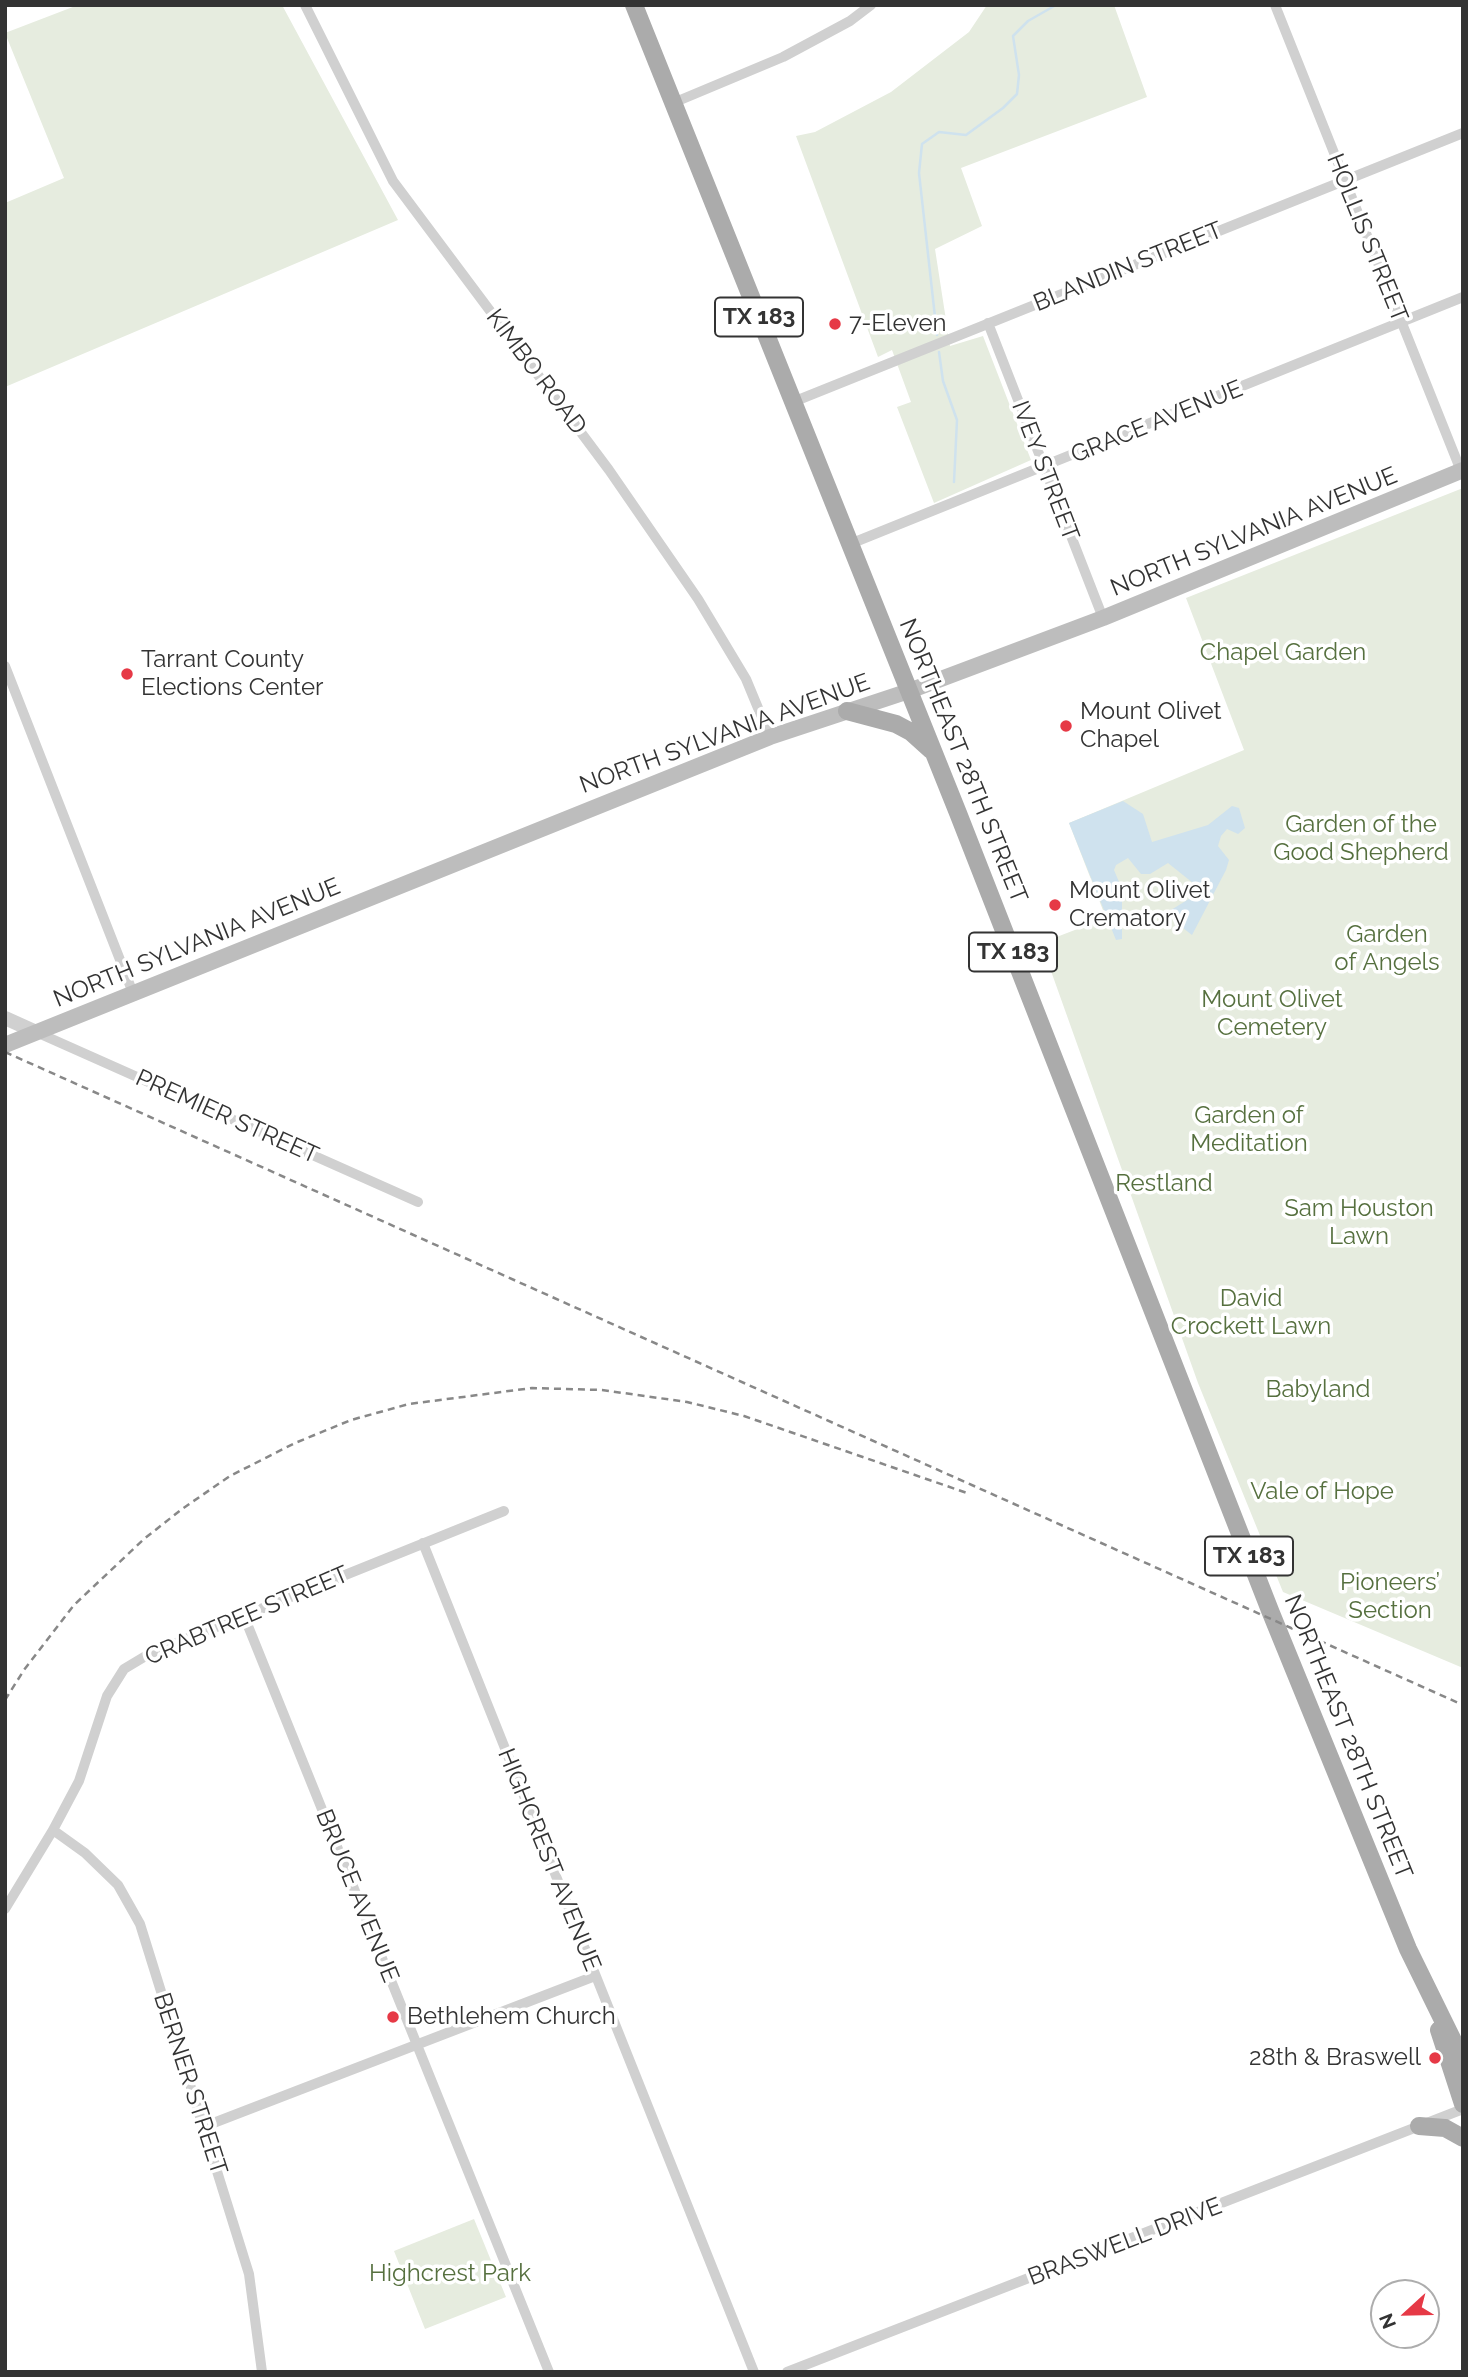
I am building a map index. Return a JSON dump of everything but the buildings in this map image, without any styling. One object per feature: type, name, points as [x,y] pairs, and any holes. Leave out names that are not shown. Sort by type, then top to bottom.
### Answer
[{"type":"main road","name":"NORTHEAST 28TH STREET","points":[[634,5],[934,753],[1374,1867],[1432,2003],[1463,2062]]},
{"type":"main road","name":"NORTH SYLVANIA AVENUE","points":[[5,1045],[770,737],[909,691],[1103,618],[1462,471]]},
{"type":"main road","points":[[847,711],[896,724],[911,732],[934,753]]},
{"type":"main road","name":"NORTHEAST 28TH STREET","points":[[1432,2003],[1463,2107]]},
{"type":"main road","points":[[1419,2126],[1445,2129],[1463,2138]]},
{"type":"street","name":"KIMBO ROAD","points":[[305,5],[393,181],[610,470],[698,599],[746,679],[770,737]]},
{"type":"street","points":[[673,103],[783,57],[850,21],[871,5]]},
{"type":"street","name":"HOLLIS STREET","points":[[1275,5],[1462,471]]},
{"type":"street","name":"BLANDIN STREET","points":[[793,402],[1463,133]]},
{"type":"street","name":"GRACE AVENUE","points":[[850,544],[1463,297]]},
{"type":"street","name":"IVEY STREET","points":[[988,323],[1103,618]]},
{"type":"street","points":[[5,666],[133,993]]},
{"type":"street","points":[[5,1018],[36,1032]]},
{"type":"street","name":"PREMIER STREET","points":[[36,1032],[418,1202]]},
{"type":"street","name":"CRABTREE STREET","points":[[5,1909],[79,1781],[116,1677],[149,1654],[504,1511]]},
{"type":"street","name":"HIGHCREST AVENUE","points":[[424,1543],[754,2372]]},
{"type":"street","name":"BRUCE AVENUE","points":[[244,1616],[549,2372]]},
{"type":"street","name":"BERNER STREET","points":[[53,1830],[102,1868],[118,1885],[134,1909],[249,2274],[256,2308],[262,2372]]},
{"type":"street","points":[[202,2127],[595,1976]]},
{"type":"street","name":"BRASWELL DRIVE","points":[[787,2372],[1463,2107]]},
{"type":"green space","points":[[78,5],[282,5],[398,220],[5,387],[5,203],[64,178],[5,33]]},
{"type":"green space","points":[[987,5],[1114,5],[1147,97],[961,168],[982,226],[935,249],[950,346],[983,336],[1031,460],[934,503],[897,407],[911,402],[892,350],[878,357],[796,136],[815,132],[891,92],[969,32]]},
{"type":"green space","name":"Mount Olivet Cemetery","points":[[1463,488],[1463,1668],[1283,1592],[1198,1383],[1041,943],[1106,918],[1069,823],[1244,750],[1186,598]]},
{"type":"green space","name":"Highcrest Park","points":[[474,2219],[506,2297],[425,2329],[394,2251]]},
{"type":"water","points":[[1123,801],[1143,814],[1152,842],[1208,825],[1232,806],[1239,808],[1245,828],[1238,834],[1227,829],[1221,836],[1218,846],[1229,860],[1192,935],[1183,928],[1171,910],[1197,894],[1198,887],[1168,863],[1150,874],[1141,874],[1128,858],[1116,865],[1114,870],[1122,889],[1122,939],[1116,940],[1069,823]]},
{"type":"waterway","points":[[937,335],[919,173],[922,144],[939,132],[966,135],[1003,108],[1017,94],[1019,75],[1013,36],[1028,21],[1056,5]]},
{"type":"waterway","points":[[939,352],[943,381],[957,420],[954,482]]},
{"type":"railway","points":[[5,1052],[1463,1705]]},
{"type":"railway","points":[[5,1700],[24,1670],[74,1605],[144,1539],[182,1509],[230,1476],[295,1443],[351,1420],[409,1404],[532,1388],[602,1390],[687,1402],[744,1416],[967,1493]]},
{"type":"place","name":"7-Eleven","points":[[835,324]]},
{"type":"place","name":"Tarrant County Elections Center","points":[[127,674]]},
{"type":"place","name":"Mount Olivet Chapel","points":[[1066,726]]},
{"type":"place","name":"Mount Olivet Crematory","points":[[1055,905]]},
{"type":"place","name":"Bethlehem Church","points":[[393,2017]]},
{"type":"place","name":"28th & Braswell","points":[[1435,2058]]},
{"type":"park label","name":"Chapel Garden","points":[[1283,653]]},
{"type":"park label","name":"Garden of the Good Shepherd","points":[[1361,839]]},
{"type":"park label","name":"Garden of Angels","points":[[1387,949]]},
{"type":"park label","name":"Garden of Meditation","points":[[1249,1130]]},
{"type":"park label","name":"Restland","points":[[1164,1184]]},
{"type":"park label","name":"Sam Houston Lawn","points":[[1359,1223]]},
{"type":"park label","name":"David Crockett Lawn","points":[[1251,1313]]},
{"type":"park label","name":"Babyland","points":[[1318,1390]]},
{"type":"park label","name":"Vale of Hope","points":[[1322,1492]]},
{"type":"park label","name":"Pioneers’ Section","points":[[1390,1597]]}]
